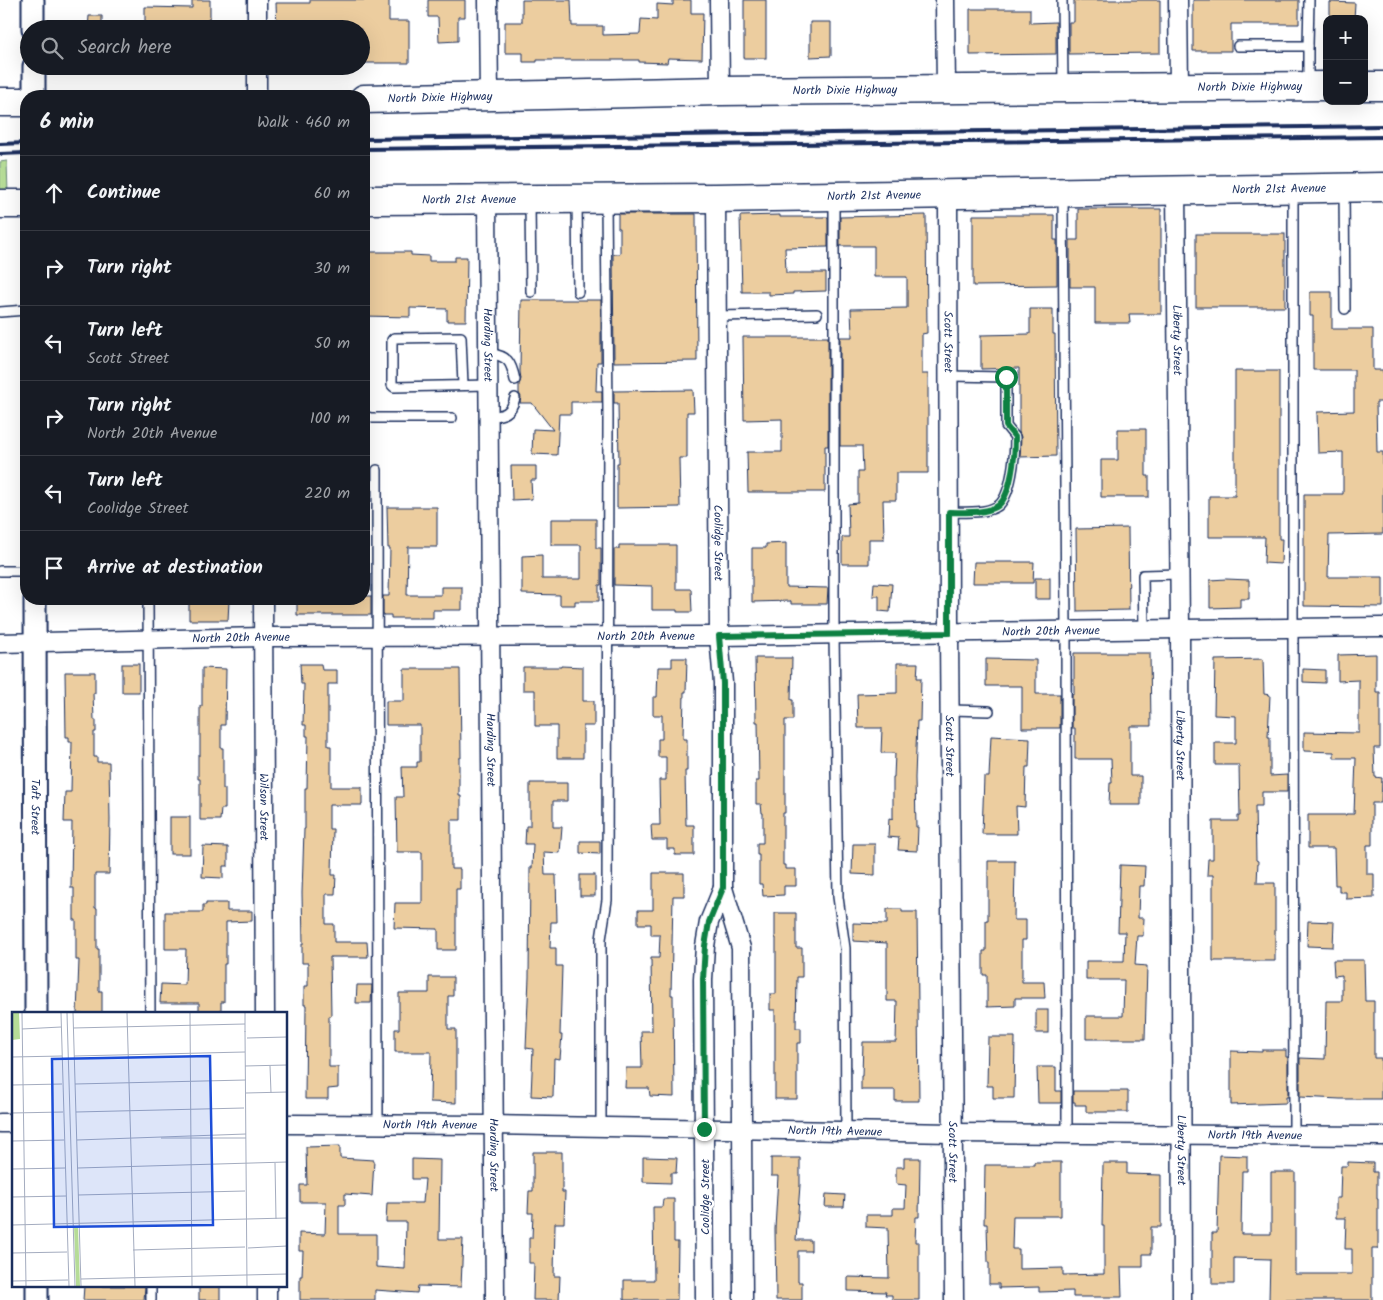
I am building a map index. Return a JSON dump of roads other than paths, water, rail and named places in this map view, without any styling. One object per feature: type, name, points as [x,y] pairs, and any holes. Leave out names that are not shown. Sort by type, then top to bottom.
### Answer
[{"type":"main road","name":"North Dixie Highway","points":[[370,98],[720,91],[1318,86]]},
{"type":"main road","points":[[1368,86],[1383,86]]},
{"type":"main road","points":[[0,102],[20,102]]},
{"type":"main road","name":"North 21st Avenue","points":[[370,200],[716,198],[1383,187]]},
{"type":"main road","points":[[0,204],[20,204]]},
{"type":"street","points":[[33,0],[33,20]]},
{"type":"street","points":[[257,0],[257,20]]},
{"type":"street","points":[[488,0],[489,97]]},
{"type":"street","points":[[719,0],[720,91]]},
{"type":"street","points":[[945,0],[946,89]]},
{"type":"street","points":[[1178,0],[1179,86]]},
{"type":"street","points":[[34,75],[34,90]]},
{"type":"street","points":[[257,75],[257,90]]},
{"type":"street","name":"Liberty Street","points":[[1176,189],[1180,629],[1182,1300]]},
{"type":"street","name":"Scott Street","points":[[948,194],[954,1300]]},
{"type":"street","name":"Coolidge Street","points":[[716,198],[719,636],[723,683],[723,888],[741,948],[743,1300]]},
{"type":"street","name":"Harding Street","points":[[487,199],[495,1300]]},
{"type":"street","name":"Taft Street","points":[[35,605],[36,1012]]},
{"type":"street","name":"Wilson Street","points":[[263,605],[265,1012]]},
{"type":"street","name":"North 20th Avenue","points":[[0,644],[263,637],[834,635],[1383,627]]},
{"type":"street","name":"Coolidge Street","points":[[705,1300],[703,979],[709,922],[723,888]]},
{"type":"street","name":"North 19th Avenue","points":[[288,1124],[494,1125],[1182,1136],[1383,1136]]},
{"type":"lane","points":[[1062,0],[1063,88]]},
{"type":"lane","points":[[1309,0],[1308,46],[1318,86]]},
{"type":"lane","points":[[1238,46],[1308,46]]},
{"type":"lane","points":[[1344,187],[1345,309]]},
{"type":"lane","points":[[1293,188],[1294,1136]]},
{"type":"lane","points":[[1063,192],[1067,1134]]},
{"type":"lane","points":[[834,196],[834,635],[838,897],[845,948],[846,1131]]},
{"type":"lane","points":[[578,198],[578,292]]},
{"type":"lane","points":[[601,1127],[600,939],[607,900],[608,406],[606,198]]},
{"type":"lane","points":[[530,199],[530,292]]},
{"type":"lane","points":[[0,312],[20,310]]},
{"type":"lane","points":[[717,316],[817,314]]},
{"type":"lane","points":[[463,386],[462,337],[393,338],[393,386],[463,386],[489,385]]},
{"type":"lane","points":[[488,353],[505,357],[513,369],[515,380]]},
{"type":"lane","points":[[949,376],[1006,377],[1006,426],[1015,437],[1015,456],[1003,501],[987,510],[949,512]]},
{"type":"lane","points":[[489,417],[502,415],[507,412],[514,404],[515,398]]},
{"type":"lane","points":[[370,418],[452,418]]},
{"type":"lane","points":[[377,470],[378,1125]]},
{"type":"lane","points":[[0,571],[20,572]]},
{"type":"lane","points":[[1144,629],[1143,575],[1179,574]]},
{"type":"lane","points":[[148,605],[150,1012]]},
{"type":"lane","points":[[950,710],[989,712]]},
{"type":"railway","points":[[370,139],[1383,126]]},
{"type":"railway","points":[[370,149],[1383,137]]},
{"type":"railway","points":[[0,144],[20,143]]},
{"type":"railway","points":[[0,154],[20,153]]}]
